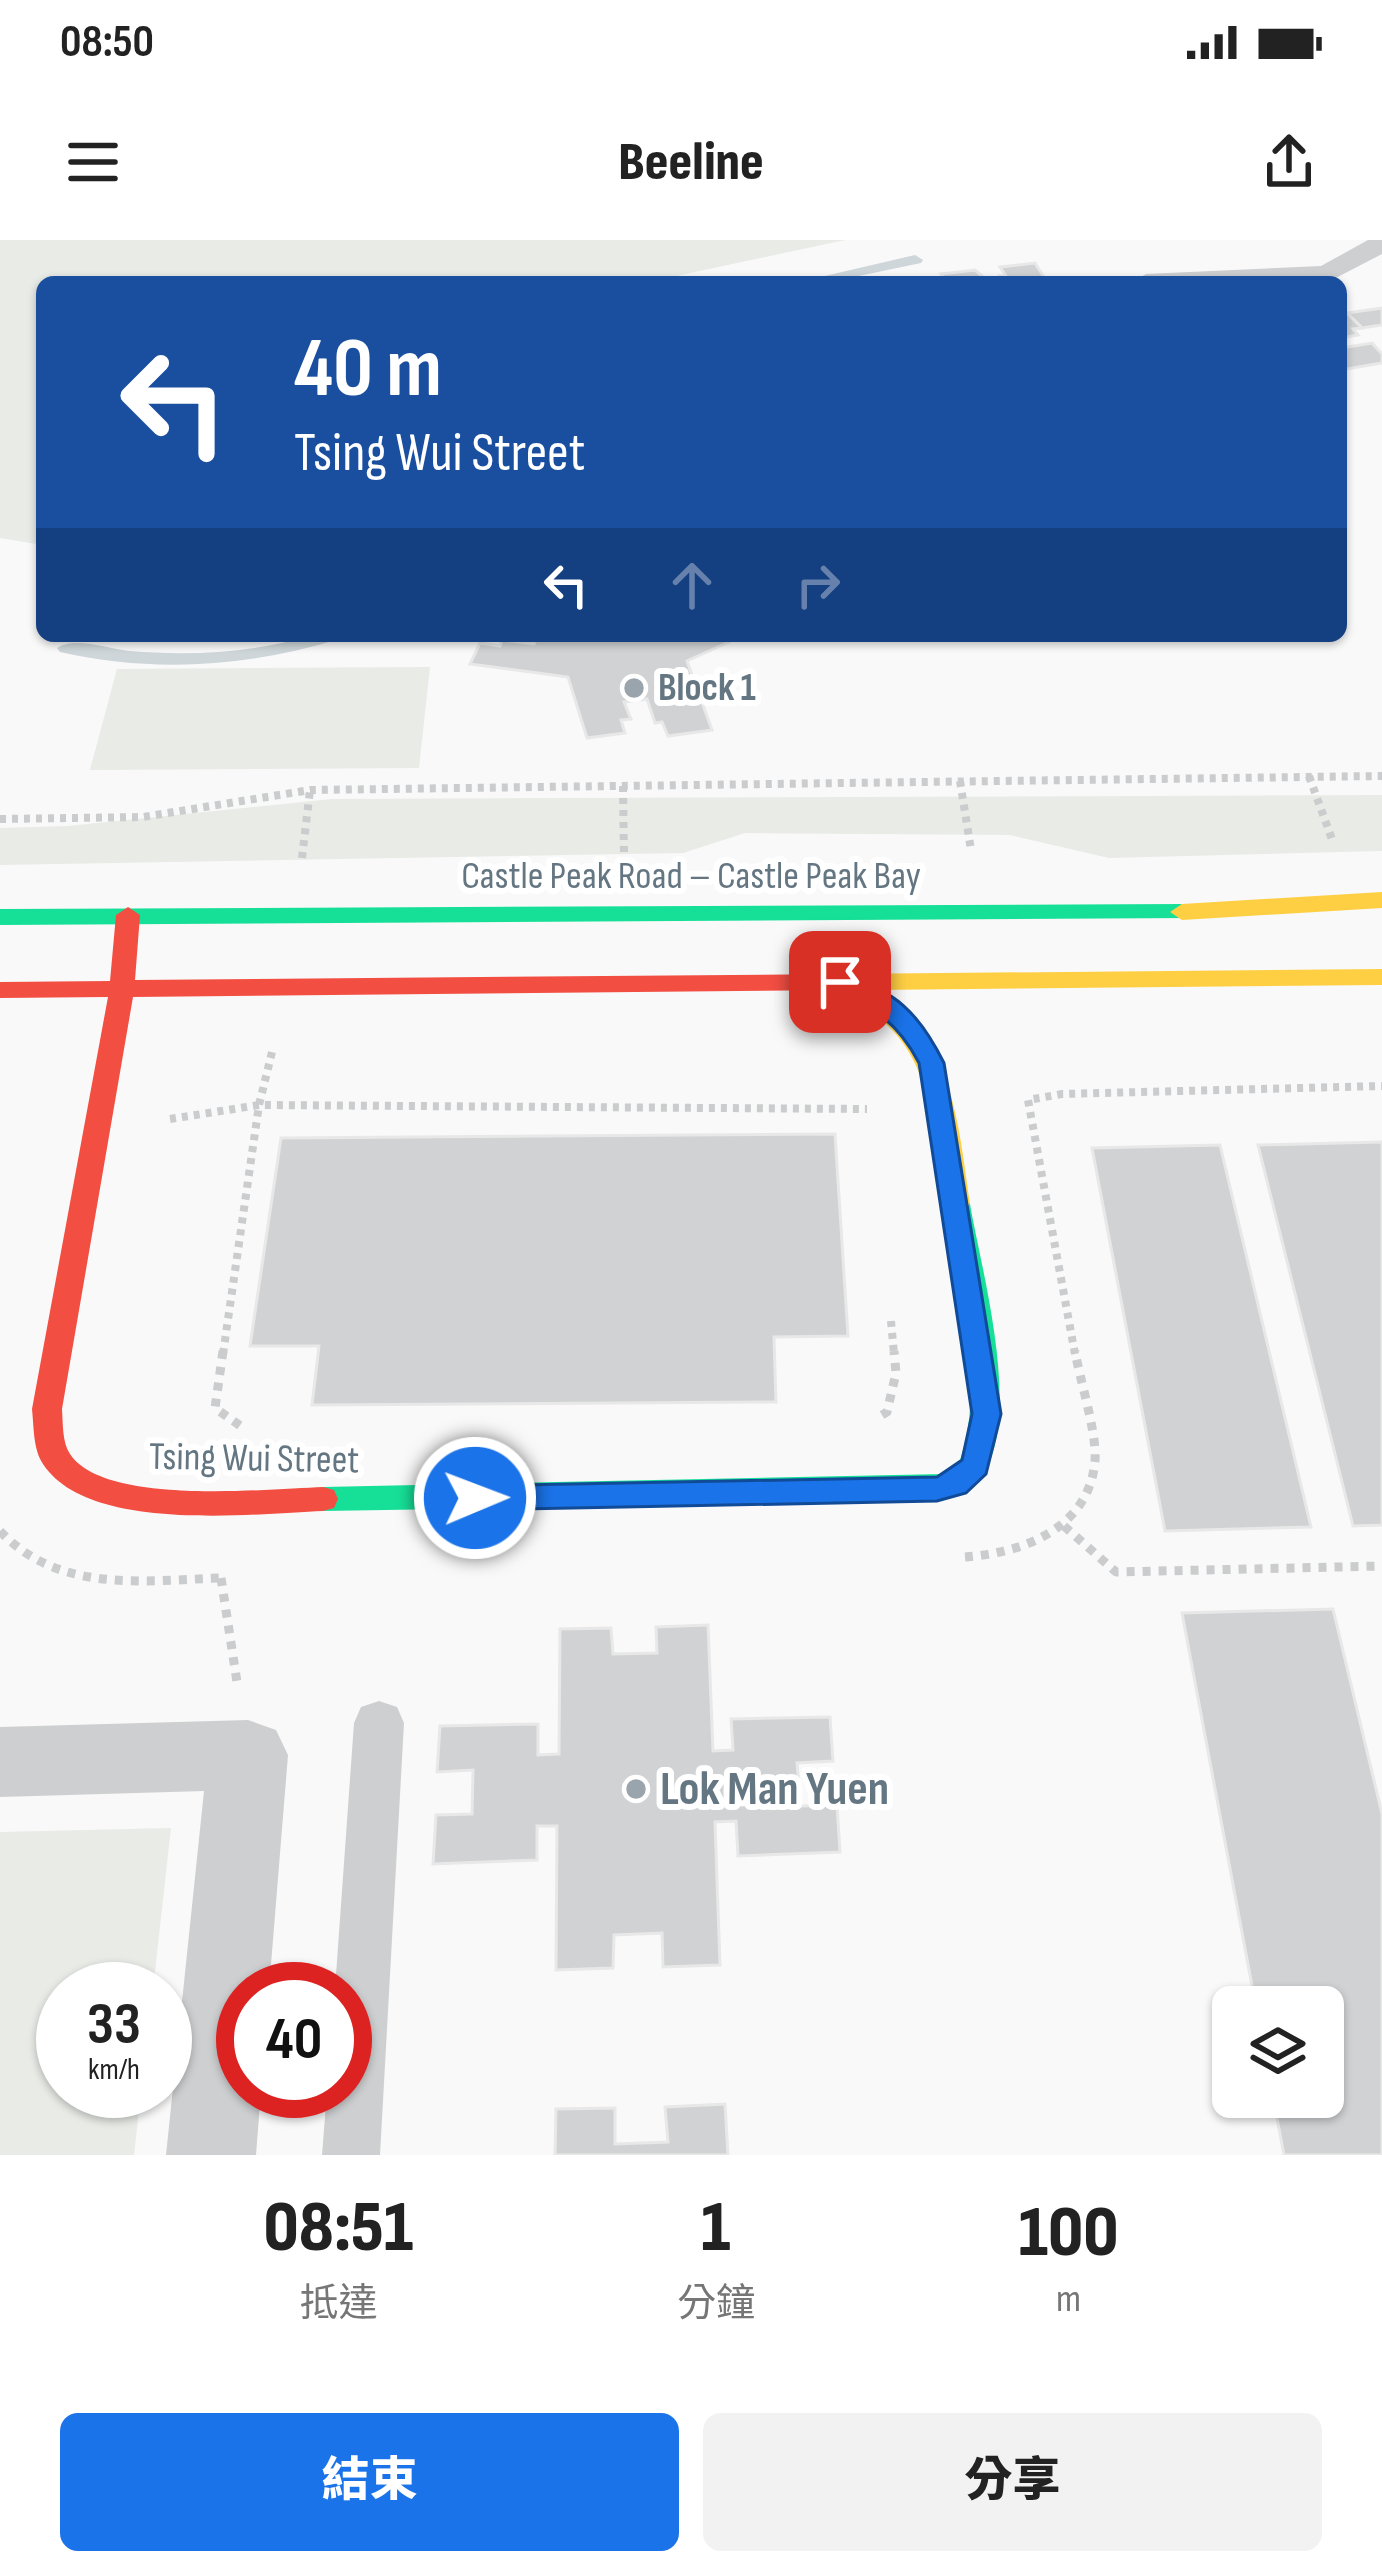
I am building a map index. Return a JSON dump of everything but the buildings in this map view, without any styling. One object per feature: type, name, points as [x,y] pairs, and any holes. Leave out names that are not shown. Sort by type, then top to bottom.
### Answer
[{"type":"main road","name":"Castle Peak Road – Castle Peak Bay","points":[[0,917],[1156,914],[1382,900]]},
{"type":"main road","name":"Tsing Wui Street","points":[[128,915],[122,989],[47,1409],[55,1459],[85,1486],[152,1502],[956,1485],[975,1466],[987,1414],[932,1063],[913,1026],[882,1001],[840,982]]},
{"type":"main road","points":[[0,990],[1382,976]]},
{"type":"street","points":[[0,1762],[248,1755],[211,2155]]},
{"type":"lane","points":[[1282,276],[1327,274],[1382,243]]},
{"type":"lane","points":[[350,2155],[379,1723]]},
{"type":"path","points":[[1309,776],[1335,848]]},
{"type":"path","points":[[0,819],[142,817],[310,790],[1382,776]]},
{"type":"path","points":[[960,781],[971,850]]},
{"type":"path","points":[[623,786],[625,865]]},
{"type":"path","points":[[301,867],[310,790]]},
{"type":"path","points":[[260,1436],[214,1408],[259,1106],[273,1048]]},
{"type":"path","points":[[1028,1100],[1062,1094],[1382,1086]]},
{"type":"path","points":[[148,1123],[259,1106],[867,1108],[869,1130]]},
{"type":"path","points":[[869,1420],[887,1412],[896,1373],[889,1306]]},
{"type":"path","points":[[1064,1526],[1116,1572],[1382,1566]]},
{"type":"path","points":[[221,1578],[248,1755]]},
{"type":"shaded area","points":[[0,240],[845,240],[676,276],[36,276],[36,544],[0,538]]},
{"type":"shaded area","points":[[430,667],[419,768],[90,770],[117,669]]},
{"type":"shaded area","points":[[1382,795],[1382,851],[1109,858],[1010,835],[745,833],[683,853],[0,865],[0,828],[68,826],[332,799]]},
{"type":"shaded area","points":[[171,1828],[156,1962],[36,1962],[36,2118],[138,2118],[134,2155],[0,2155],[0,1832]]},
{"type":"waterway","points":[[836,276],[915,260]]},
{"type":"waterway","points":[[67,648],[199,659],[308,642]]},
{"type":"traffic: fast","points":[[0,917],[1182,912]]},
{"type":"traffic: fast","points":[[323,1499],[937,1489],[953,1483],[974,1463],[984,1410],[979,1337],[956,1204]]},
{"type":"traffic: slow","points":[[1182,912],[1382,900]]},
{"type":"traffic: slow","points":[[840,982],[1382,977]]},
{"type":"traffic: slow","points":[[840,982],[901,1023],[920,1047],[940,1101],[956,1204]]},
{"type":"traffic: jam","points":[[128,915],[122,989],[47,1409],[54,1456],[70,1476],[135,1497],[219,1502],[323,1499]]},
{"type":"traffic: jam","points":[[0,990],[840,982]]},
{"type":"place","name":"Block 1","points":[[634,688]]},
{"type":"place","name":"Lok Man Yuen","points":[[636,1789]]},
{"type":"route","points":[[475,1498],[937,1489],[956,1485],[975,1466],[987,1414],[932,1063],[913,1026],[882,1001],[840,982]]}]
